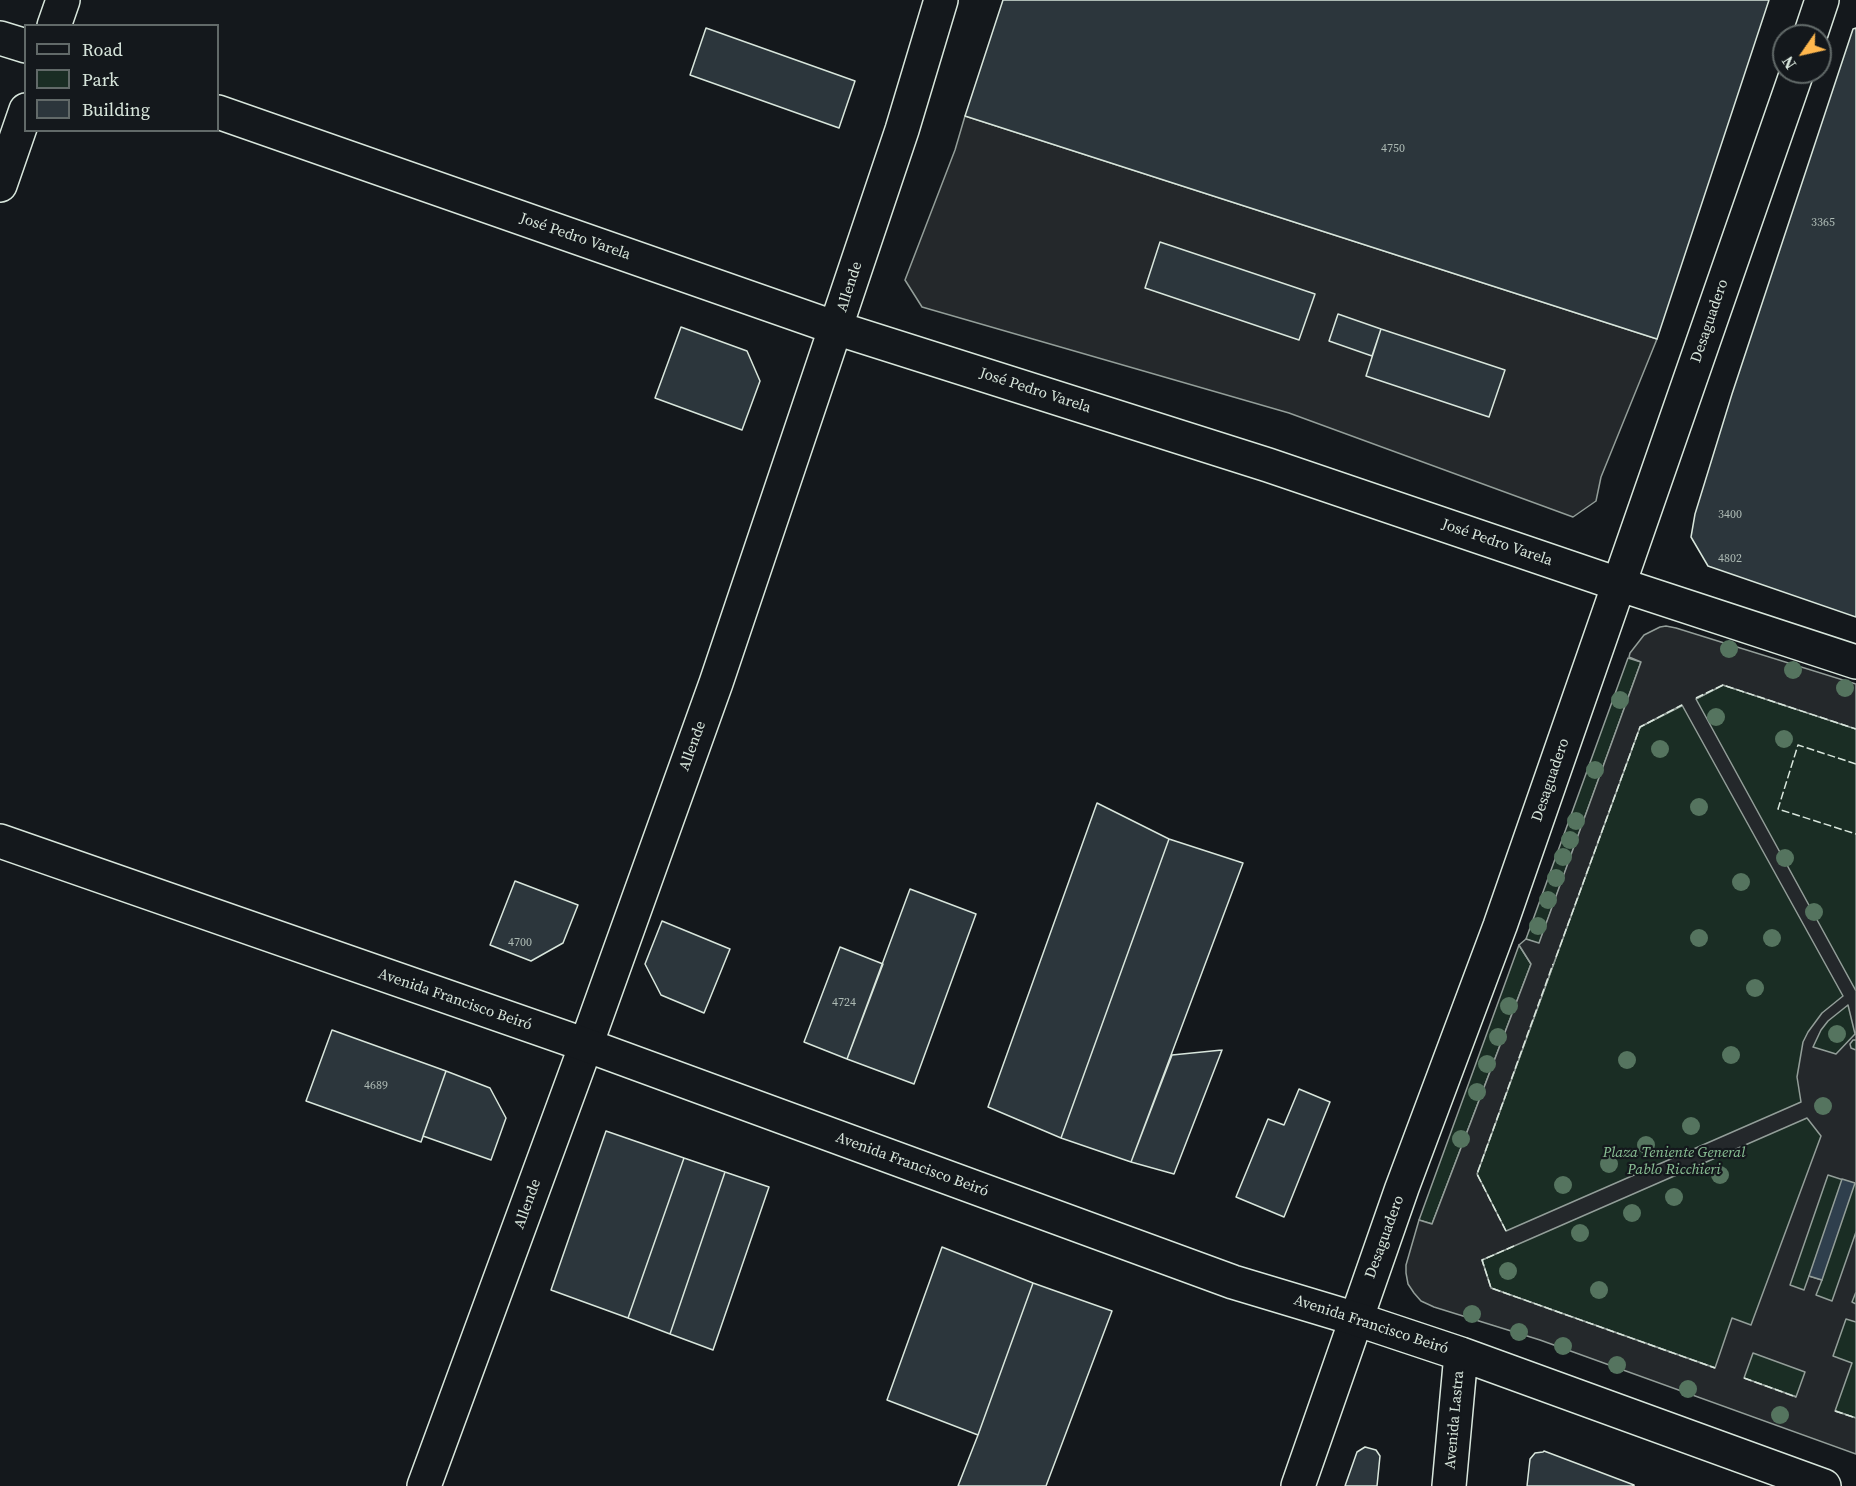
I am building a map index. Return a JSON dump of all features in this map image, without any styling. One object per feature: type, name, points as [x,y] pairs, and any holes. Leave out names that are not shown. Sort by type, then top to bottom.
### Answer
[{"type":"street","points":[[55,24],[63,0]]},
{"type":"street","name":"Allende","points":[[424,1486],[716,682],[902,130],[941,0]]},
{"type":"street","points":[[1814,24],[1822,0]]},
{"type":"street","points":[[0,38],[24,45]]},
{"type":"street","name":"Desaguadero","points":[[1298,1486],[1356,1319],[1500,926],[1793,84]]},
{"type":"street","name":"José Pedro Varela","points":[[219,112],[836,328],[1268,465],[1856,662]]},
{"type":"street","points":[[0,185],[24,116]]},
{"type":"street","name":"Avenida Francisco Beiró","points":[[0,841],[586,1045],[1233,1282],[1461,1354],[1824,1486]]},
{"type":"street","name":"Avenida Lastra","points":[[1449,1486],[1461,1354]]},
{"type":"green space","points":[[1628,658],[1641,662],[1539,944],[1526,939]]},
{"type":"green space","name":"Plaza Teniente General Pablo Ricchieri","points":[[1723,685],[1856,729],[1856,1418],[1491,1288],[1482,1260],[1513,1246],[1477,1174],[1640,727]]},
{"type":"green space","points":[[1519,945],[1531,964],[1432,1224],[1419,1220]]},
{"type":"shaded area","points":[[965,116],[1657,339],[1601,477],[1596,501],[1573,517],[1289,413],[922,307],[905,280],[955,150]]},
{"type":"shaded area","points":[[1660,627],[1676,628],[1856,684],[1856,729],[1723,685],[1696,699],[1856,991],[1856,1040],[1850,1044],[1851,1048],[1856,1050],[1856,1184],[1828,1175],[1790,1285],[1804,1290],[1809,1276],[1822,1280],[1816,1295],[1832,1301],[1856,1232],[1856,1292],[1852,1302],[1856,1304],[1856,1322],[1846,1319],[1833,1356],[1852,1363],[1835,1411],[1856,1418],[1856,1454],[1540,1340],[1434,1307],[1421,1301],[1408,1284],[1406,1265],[1419,1220],[1432,1224],[1531,964],[1519,945],[1526,939],[1539,943],[1641,662],[1629,657],[1630,653],[1644,635]],"holes":[[[1682,705],[1843,996],[1822,1013],[1803,1042],[1797,1077],[1801,1102],[1506,1231],[1477,1174],[1640,727]],[[1848,1005],[1855,1034],[1836,1054],[1813,1047],[1828,1021]],[[1807,1118],[1821,1136],[1751,1325],[1732,1318],[1715,1368],[1491,1288],[1482,1260]],[[1753,1353],[1805,1372],[1796,1397],[1744,1378]]]},
{"type":"water","points":[[1842,1179],[1855,1183],[1822,1280],[1809,1276]]},
{"type":"building","points":[[1003,0],[1769,0],[1657,339],[965,116]]},
{"type":"building","points":[[706,28],[855,81],[839,128],[690,75]]},
{"type":"building","points":[[1856,28],[1856,617],[1708,566],[1691,537],[1695,514],[1732,394],[1853,29]]},
{"type":"building","points":[[1160,242],[1315,294],[1299,340],[1145,288]]},
{"type":"building","points":[[1338,314],[1381,329],[1372,356],[1329,341]]},
{"type":"building","points":[[681,327],[747,351],[760,381],[742,430],[655,398]]},
{"type":"building","points":[[1381,329],[1505,370],[1489,417],[1366,376]]},
{"type":"building","points":[[1097,803],[1169,839],[1061,1138],[988,1107]]},
{"type":"building","points":[[1169,839],[1243,863],[1131,1162],[1061,1138]]},
{"type":"building","points":[[515,881],[578,905],[563,943],[531,961],[490,945]]},
{"type":"building","points":[[910,889],[976,914],[914,1084],[847,1059]]},
{"type":"building","points":[[662,921],[730,949],[704,1013],[661,995],[645,964]]},
{"type":"building","points":[[840,947],[883,964],[847,1059],[804,1042]]},
{"type":"building","points":[[332,1030],[446,1071],[421,1142],[306,1101]]},
{"type":"building","points":[[1222,1050],[1174,1174],[1131,1162],[1172,1055]]},
{"type":"building","points":[[446,1071],[490,1088],[506,1118],[491,1160],[423,1136]]},
{"type":"building","points":[[1299,1089],[1330,1102],[1284,1217],[1236,1197],[1268,1119],[1284,1125]]},
{"type":"building","points":[[606,1131],[684,1158],[628,1318],[551,1290]]},
{"type":"building","points":[[684,1158],[725,1172],[670,1334],[628,1318]]},
{"type":"building","points":[[725,1172],[769,1187],[713,1350],[670,1334]]},
{"type":"building","points":[[942,1247],[1033,1283],[978,1435],[887,1400]]},
{"type":"building","points":[[1033,1283],[1112,1311],[1046,1486],[958,1486],[978,1435]]},
{"type":"building","points":[[1365,1447],[1376,1450],[1380,1456],[1377,1486],[1345,1486],[1357,1452]]},
{"type":"building","points":[[1544,1451],[1634,1486],[1527,1486],[1530,1459],[1535,1453]]},
{"type":"fence","points":[[1696,698],[1723,685],[1856,729]]},
{"type":"fence","points":[[1556,957],[1640,727],[1682,705]]},
{"type":"fence","points":[[1856,764],[1798,745],[1778,809],[1856,834]]},
{"type":"fence","points":[[1506,1231],[1477,1174],[1553,964]]},
{"type":"fence","points":[[1514,1246],[1482,1260],[1491,1288],[1715,1368]]},
{"type":"fence","points":[[1744,1378],[1796,1397]]},
{"type":"fence","points":[[1835,1411],[1856,1418]]}]
